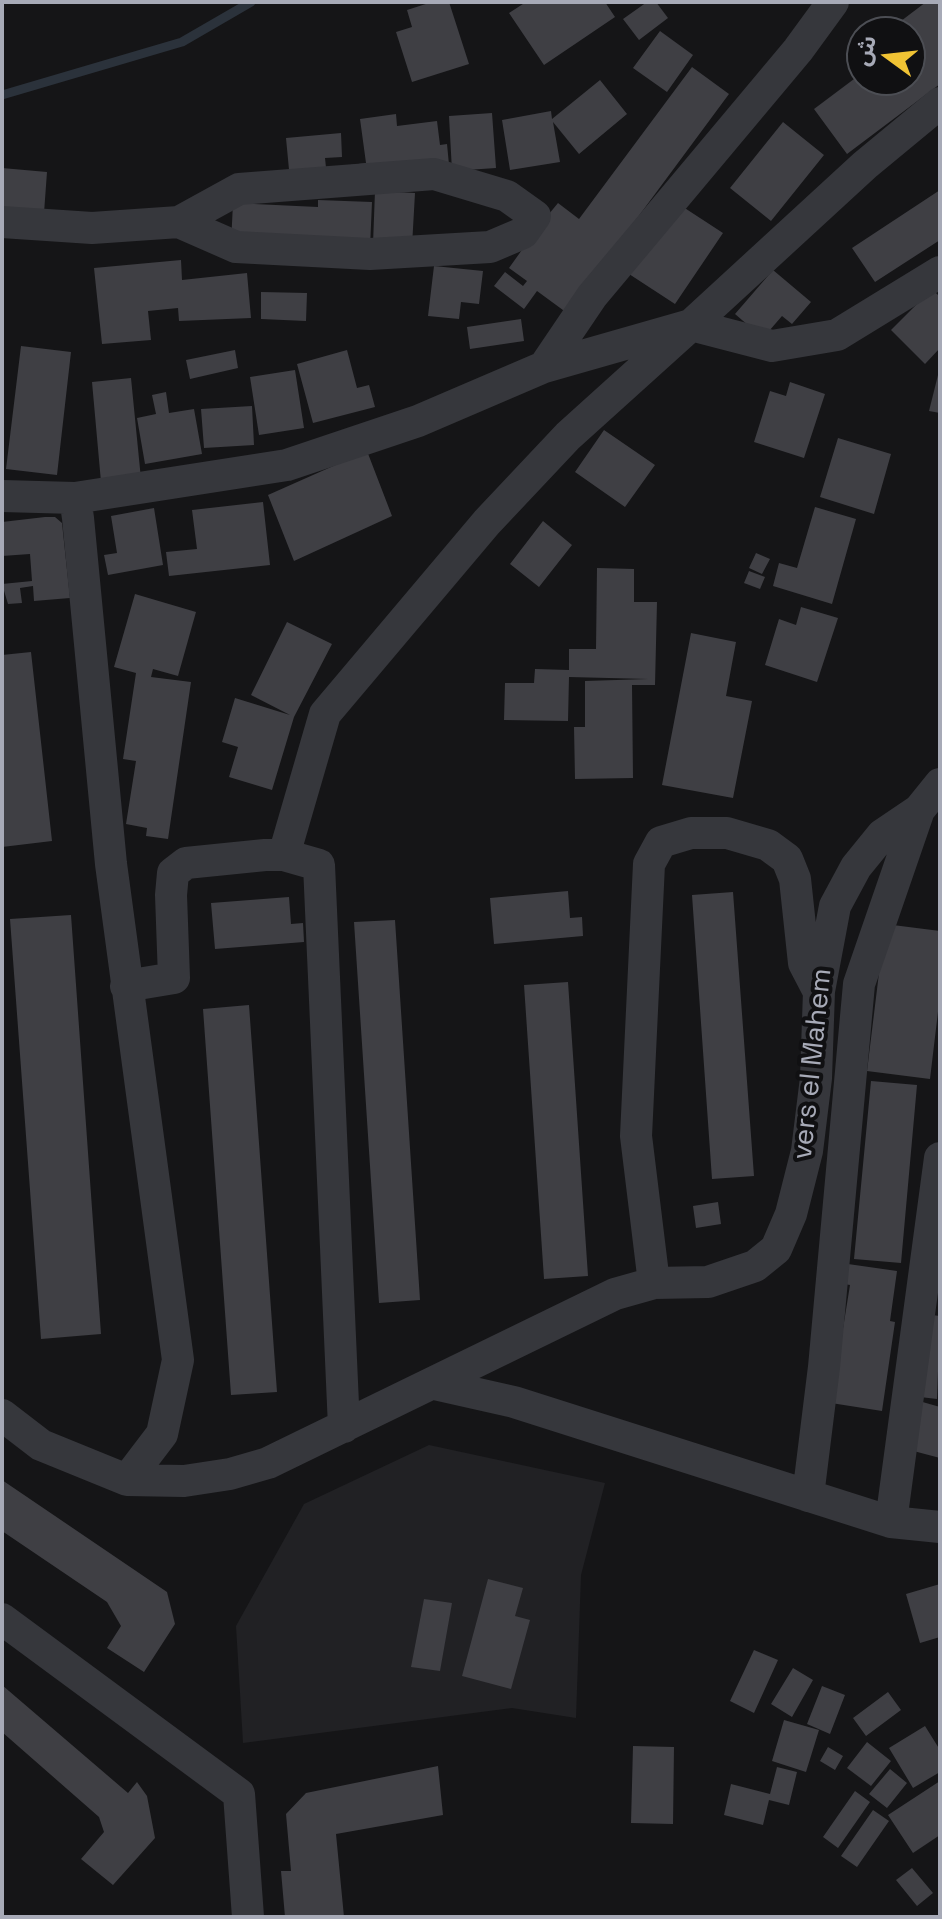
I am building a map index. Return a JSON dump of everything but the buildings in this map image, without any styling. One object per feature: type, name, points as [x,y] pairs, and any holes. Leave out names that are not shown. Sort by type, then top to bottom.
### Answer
[{"type":"street","points":[[544,367],[592,296],[798,50],[833,2]]},
{"type":"street","points":[[284,855],[325,714],[487,522],[538,468],[691,325],[865,165],[940,103]]},
{"type":"street","points":[[2,222],[92,228],[179,222],[239,189],[434,174],[507,196],[535,216],[523,233],[490,247],[370,254],[236,247],[179,222]]},
{"type":"street","points":[[2,496],[75,498],[287,465],[418,421],[544,367],[691,325],[772,346],[837,335],[940,272]]},
{"type":"street","points":[[75,498],[126,986],[178,1360],[162,1434],[127,1480]]},
{"type":"street","name":"vers el Mahem","points":[[2,1415],[41,1445],[127,1480],[184,1481],[230,1474],[268,1463],[615,1294],[654,1283],[708,1282],[755,1266],[776,1249],[791,1214],[807,1151],[816,1078],[819,991],[829,923],[849,880],[882,835],[919,810],[940,784]]},
{"type":"street","points":[[808,1496],[824,1367],[859,984],[919,810]]},
{"type":"street","points":[[654,1283],[636,1136],[649,864],[661,842],[691,833],[727,833],[768,845],[787,859],[795,879],[804,963],[819,991]]},
{"type":"street","points":[[126,986],[174,978],[173,873],[186,863],[284,855],[319,865],[344,1427]]},
{"type":"street","points":[[891,1522],[940,1158]]},
{"type":"street","points":[[434,1384],[514,1402],[891,1522],[940,1527]]},
{"type":"street","points":[[2,1619],[239,1794],[248,1917]]},
{"type":"shaded area","points":[[429,1445],[605,1483],[581,1575],[576,1718],[512,1708],[243,1743],[236,1626],[304,1504]]},
{"type":"waterway","points":[[2,95],[182,42],[251,2]]}]
